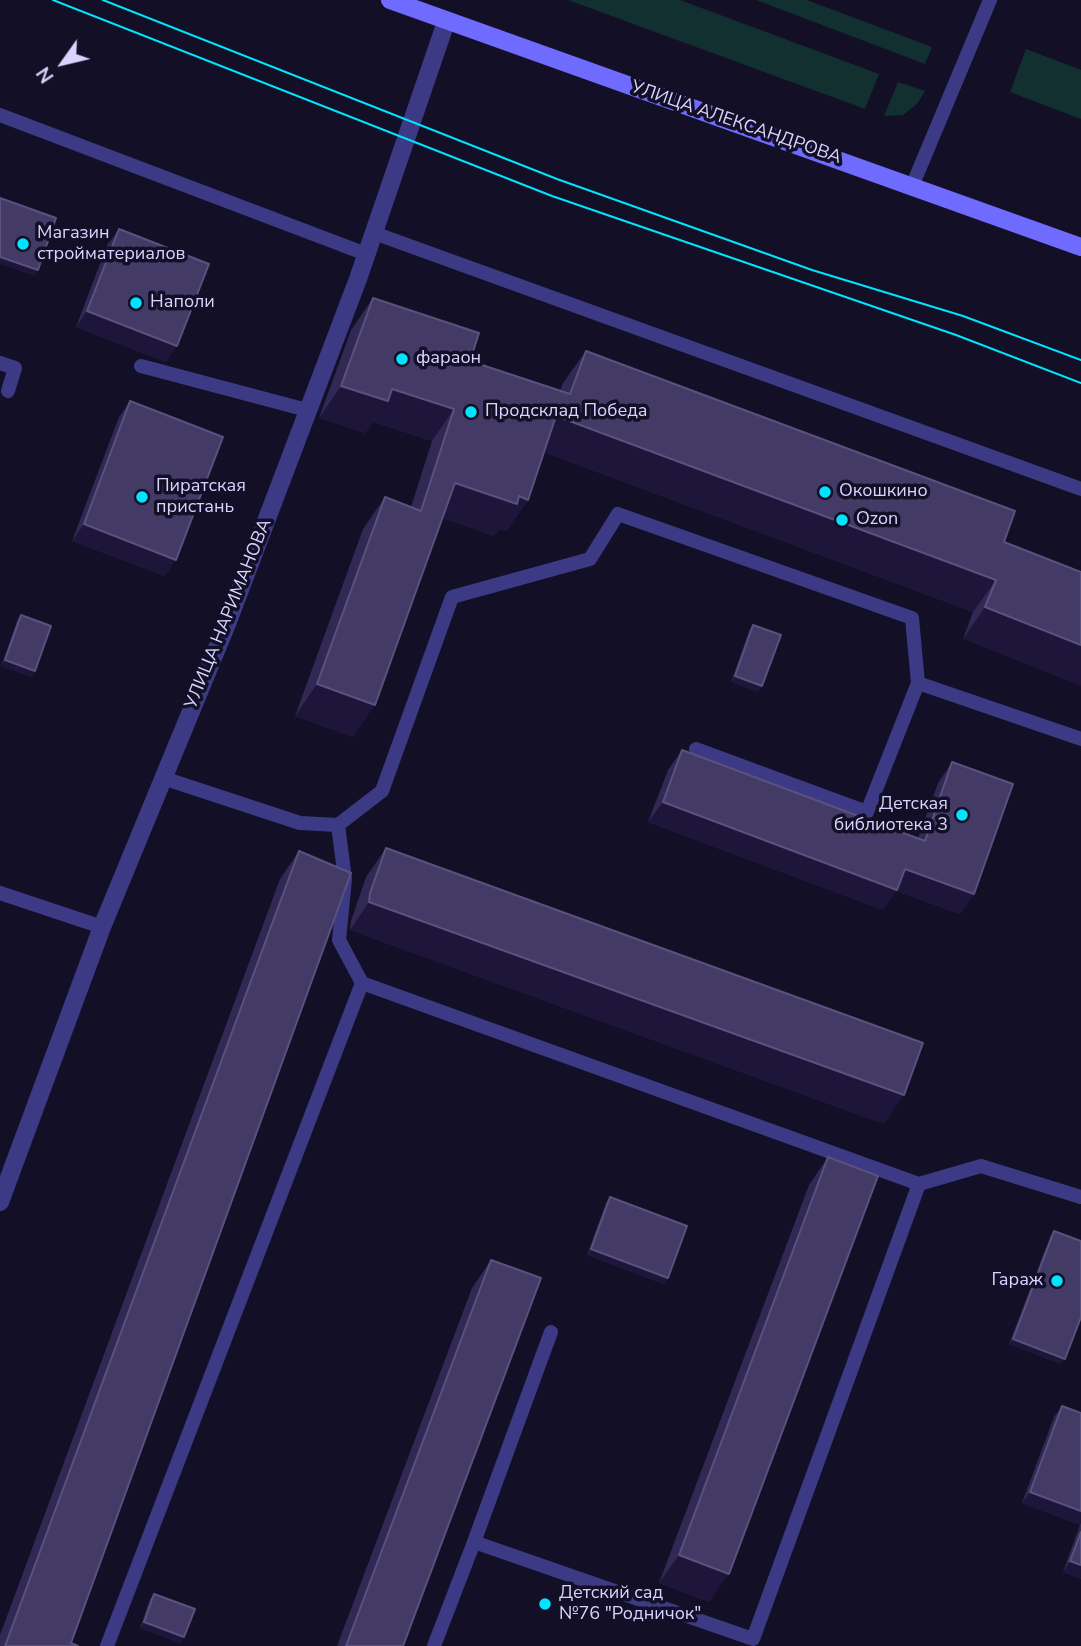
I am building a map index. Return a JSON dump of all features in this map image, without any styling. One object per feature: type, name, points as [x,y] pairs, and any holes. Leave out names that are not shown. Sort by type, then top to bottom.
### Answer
[{"type":"main road","name":"УЛИЦА АЛЕКСАНДРОВА","points":[[390,0],[446,22],[913,184],[1081,247]]},
{"type":"street","name":"УЛИЦА НАРИМАНОВА","points":[[0,1202],[102,927],[227,624],[374,233],[446,22]]},
{"type":"lane","points":[[913,184],[990,0]]},
{"type":"lane","points":[[0,115],[366,254]]},
{"type":"lane","points":[[374,233],[1081,489]]},
{"type":"lane","points":[[0,363],[15,368],[8,391]]},
{"type":"lane","points":[[141,366],[307,410]]},
{"type":"lane","points":[[163,778],[300,823],[338,825],[382,791],[452,597],[590,559],[618,514],[912,618],[918,683],[867,812],[696,749]]},
{"type":"lane","points":[[918,683],[1081,739]]},
{"type":"lane","points":[[338,825],[345,879],[339,940],[362,983],[919,1184],[981,1166],[1081,1197]]},
{"type":"lane","points":[[0,893],[102,927]]},
{"type":"lane","points":[[107,1646],[362,983]]},
{"type":"lane","points":[[474,1542],[753,1639],[919,1184]]},
{"type":"lane","points":[[434,1646],[551,1332]]},
{"type":"green space","points":[[568,0],[680,0],[879,74],[865,109]]},
{"type":"green space","points":[[756,0],[807,0],[932,47],[925,64]]},
{"type":"green space","points":[[1026,49],[1081,70],[1081,119],[1010,92]]},
{"type":"green space","points":[[898,82],[925,91],[917,104],[903,115],[884,116]]},
{"type":"building","name":"Магазин стройматериалов","points":[[0,198],[56,218],[38,270],[0,257]]},
{"type":"building","name":"Наполи","points":[[119,229],[209,264],[177,346],[87,311]]},
{"type":"building","points":[[373,298],[479,333],[470,361],[570,394],[586,351],[1015,511],[1004,542],[1081,572],[1081,645],[985,607],[996,580],[556,416],[528,500],[519,496],[517,504],[455,483],[375,705],[317,684],[385,497],[421,511],[454,409],[392,389],[388,401],[341,386]]},
{"type":"building","name":"Пиратская пристань","points":[[130,401],[223,437],[176,560],[84,524]]},
{"type":"building","points":[[21,615],[51,626],[35,671],[5,660]]},
{"type":"building","points":[[753,625],[781,635],[762,686],[735,676]]},
{"type":"building","points":[[682,750],[925,841],[952,762],[1013,784],[974,894],[905,869],[897,890],[663,802]]},
{"type":"building","points":[[386,848],[923,1043],[904,1095],[369,902]]},
{"type":"building","points":[[299,851],[351,873],[71,1643],[78,1646],[5,1646]]},
{"type":"building","points":[[828,1157],[878,1176],[729,1574],[679,1555]]},
{"type":"building","points":[[610,1197],[687,1226],[668,1278],[591,1249]]},
{"type":"building","name":"Гараж","points":[[1054,1231],[1081,1241],[1081,1317],[1065,1359],[1013,1339]]},
{"type":"building","points":[[491,1260],[541,1278],[403,1646],[346,1646]]},
{"type":"building","points":[[1062,1406],[1081,1413],[1081,1511],[1030,1492]]},
{"type":"building","points":[[1081,1532],[1081,1565],[1070,1561]]},
{"type":"building","points":[[154,1594],[195,1609],[184,1637],[144,1622]]},
{"type":"tram line","points":[[53,0],[552,196],[956,335],[1081,383]]},
{"type":"tram line","points":[[103,0],[557,179],[812,270],[963,316],[1081,360]]},
{"type":"place","name":"Магазин стройматериалов","points":[[23,244]]},
{"type":"place","name":"Наполи","points":[[136,303]]},
{"type":"place","name":"фараон","points":[[402,359]]},
{"type":"place","name":"Продсклад Победа","points":[[471,412]]},
{"type":"place","name":"Окошкино","points":[[825,492]]},
{"type":"place","name":"Пиратская пристань","points":[[142,497]]},
{"type":"place","name":"Ozon","points":[[842,520]]},
{"type":"place","name":"Детская библиотека 3","points":[[962,815]]},
{"type":"place","name":"Гараж","points":[[1057,1281]]},
{"type":"place","name":"Детский сад №76 \"Родничок\"","points":[[545,1604]]}]
